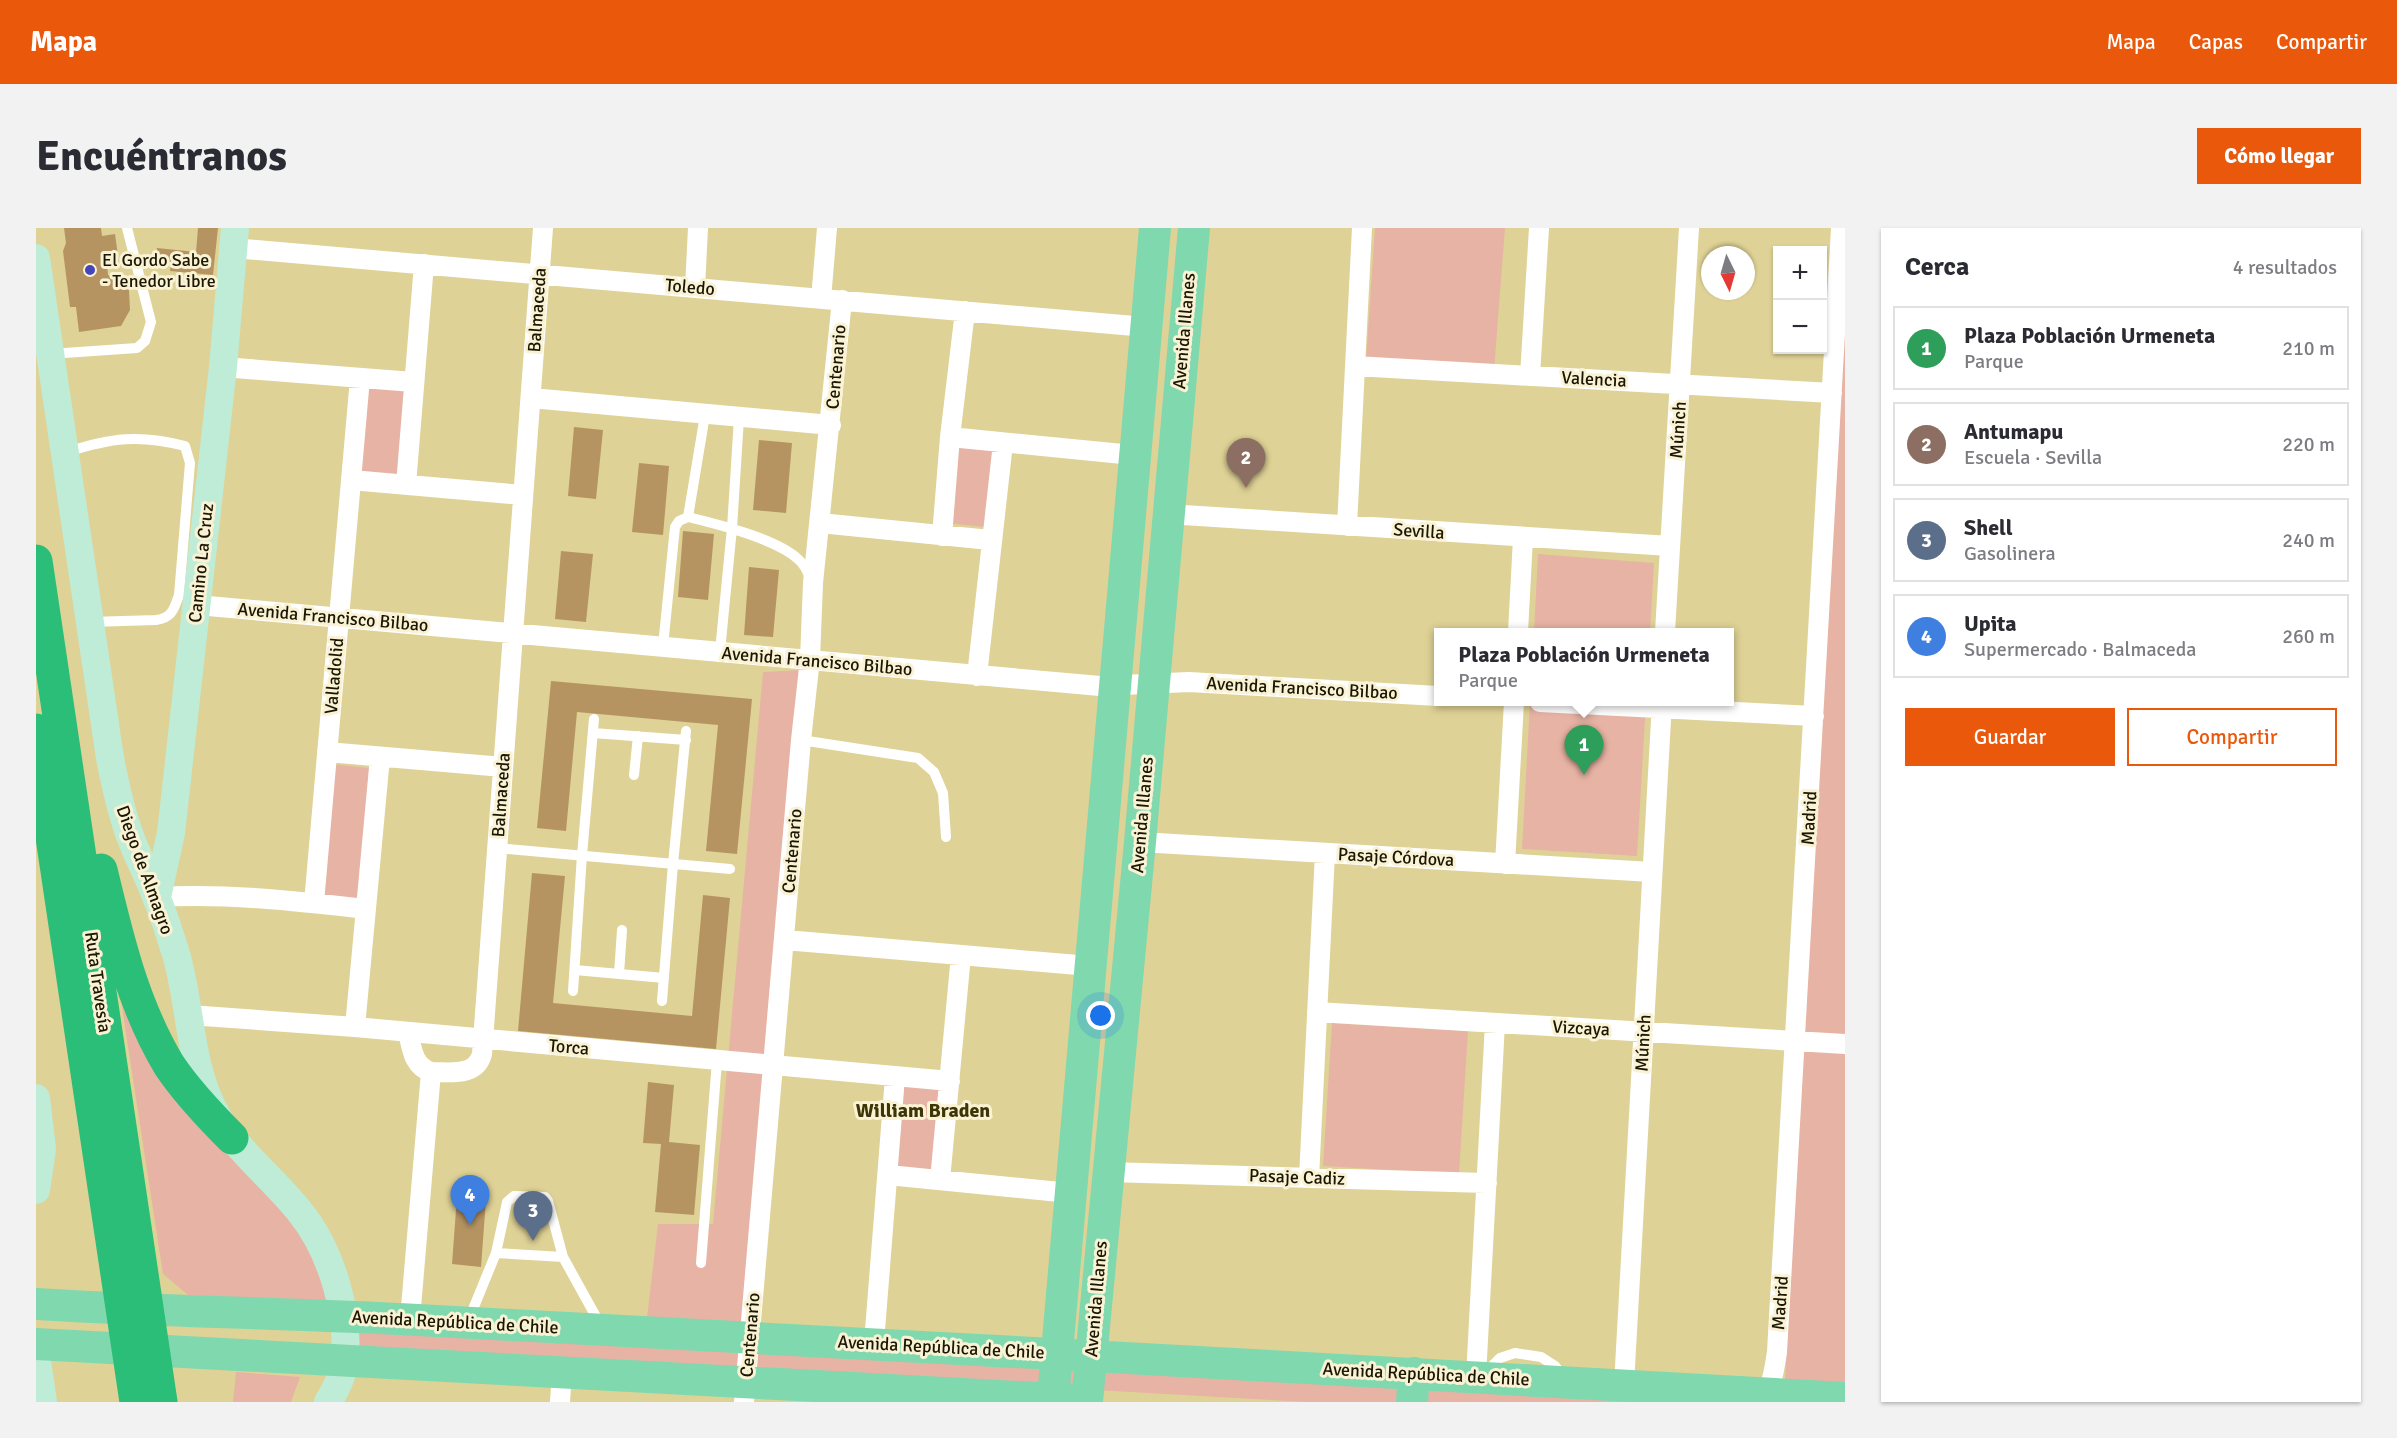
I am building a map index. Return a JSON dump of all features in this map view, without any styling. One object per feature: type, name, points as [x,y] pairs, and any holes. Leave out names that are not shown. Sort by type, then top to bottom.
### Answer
[{"type":"highway","name":"Ruta Travesía","points":[[36,561],[161,1402]]},
{"type":"highway","points":[[54,686],[87,808],[116,931],[138,1000],[170,1065],[197,1102],[232,1138]]},
{"type":"highway","name":"Ruta Travesía","points":[[36,730],[136,1402]]},
{"type":"main road","name":"Avenida Illanes","points":[[1052,1400],[1133,455],[1155,228]]},
{"type":"main road","name":"Avenida Illanes","points":[[1087,1402],[1140,842],[1194,228]]},
{"type":"main road","name":"Camino La Cruz","points":[[157,897],[171,833],[223,367],[234,238]]},
{"type":"main road","name":"Diego de Almagro","points":[[36,258],[115,783],[129,834],[157,897],[177,958],[202,1082],[215,1113],[232,1138],[287,1196],[314,1232],[334,1279],[343,1316],[344,1360],[337,1389],[328,1402]]},
{"type":"main road","points":[[36,1098],[42,1149],[36,1190]]},
{"type":"main road","name":"Avenida República de Chile","points":[[36,1304],[197,1313],[410,1319],[1092,1355],[1413,1388],[1479,1377],[1624,1385],[1762,1398],[1845,1398]]},
{"type":"main road","points":[[36,1344],[344,1360],[561,1387],[1100,1402]]},
{"type":"main road","points":[[943,1396],[948,1385],[945,1369],[947,1359],[955,1347]]},
{"type":"main road","points":[[36,1354],[43,1402]]},
{"type":"street","name":"Balmaceda","points":[[431,1072],[459,1072],[472,1069],[480,1062],[543,228]]},
{"type":"street","points":[[695,288],[698,228]]},
{"type":"street","name":"Centenario","points":[[821,299],[827,228]]},
{"type":"street","points":[[1347,526],[1362,228]]},
{"type":"street","points":[[1530,376],[1539,228]]},
{"type":"street","name":"Múnich","points":[[1665,628],[1689,228]]},
{"type":"street","name":"Madrid","points":[[1762,1398],[1773,1378],[1777,1352],[1814,716],[1837,460],[1832,393],[1840,350],[1841,228]]},
{"type":"street","name":"Toledo","points":[[234,238],[424,264],[1146,327]]},
{"type":"street","points":[[406,485],[424,264]]},
{"type":"street","name":"Centenario","points":[[745,1392],[801,740],[810,659],[813,583],[842,300]]},
{"type":"street","points":[[942,536],[950,437],[965,311]]},
{"type":"street","name":"Valencia","points":[[1355,366],[1832,393]]},
{"type":"street","points":[[223,367],[413,382]]},
{"type":"street","name":"Valladolid","points":[[314,903],[360,378]]},
{"type":"street","points":[[531,398],[831,425]]},
{"type":"street","points":[[950,437],[1133,455]]},
{"type":"street","points":[[976,676],[1003,443]]},
{"type":"street","points":[[351,480],[523,495]]},
{"type":"street","name":"Sevilla","points":[[1168,514],[1670,546]]},
{"type":"street","points":[[820,523],[990,540]]},
{"type":"street","points":[[1518,628],[1523,538]]},
{"type":"street","name":"Avenida Francisco Bilbao","points":[[197,605],[810,659],[976,676],[1115,686],[1154,682],[1189,682],[1434,696]]},
{"type":"street","points":[[1505,864],[1514,706]]},
{"type":"street","name":"Múnich","points":[[1624,1385],[1662,706]]},
{"type":"street","points":[[1676,706],[1814,716]]},
{"type":"street","points":[[327,752],[503,767]]},
{"type":"street","points":[[355,1027],[380,757]]},
{"type":"street","name":"Pasaje Córdova","points":[[1140,842],[1652,872]]},
{"type":"street","points":[[1309,1178],[1325,853]]},
{"type":"street","points":[[157,897],[185,896],[314,903],[366,909]]},
{"type":"street","points":[[785,940],[1090,966]]},
{"type":"street","points":[[940,1180],[961,955]]},
{"type":"street","name":"Vizcaya","points":[[1317,1012],[1845,1044]]},
{"type":"street","name":"Torca","points":[[189,1015],[355,1027],[950,1081]]},
{"type":"street","points":[[1479,1377],[1495,1023]]},
{"type":"street","points":[[408,1032],[417,1064],[431,1072],[410,1319]]},
{"type":"street","points":[[874,1343],[895,1077]]},
{"type":"street","name":"Pasaje Cadiz","points":[[1108,1172],[1486,1183]]},
{"type":"street","points":[[888,1175],[1070,1193]]},
{"type":"lane","points":[[50,354],[137,348],[145,341],[151,322],[127,228]]},
{"type":"lane","points":[[688,517],[705,415]]},
{"type":"lane","points":[[720,651],[732,528],[739,418]]},
{"type":"lane","points":[[65,453],[103,441],[130,438],[185,447],[214,448]]},
{"type":"lane","points":[[90,622],[156,620],[164,619],[173,613],[179,596],[190,463],[185,447]]},
{"type":"lane","points":[[663,646],[675,527],[679,521],[688,517],[732,528],[785,550],[798,559],[813,583]]},
{"type":"lane","points":[[573,991],[594,719]]},
{"type":"lane","points":[[593,733],[638,736],[686,735],[662,1000]]},
{"type":"lane","points":[[634,775],[638,736]]},
{"type":"lane","points":[[801,740],[918,758],[934,772],[943,794],[946,837]]},
{"type":"lane","points":[[497,848],[730,869]]},
{"type":"lane","points":[[619,974],[622,930]]},
{"type":"lane","points":[[575,970],[664,978]]},
{"type":"lane","points":[[701,1263],[717,1061]]},
{"type":"lane","points":[[468,1322],[496,1253],[507,1202],[514,1196],[544,1197],[548,1201],[563,1257],[603,1330]]},
{"type":"lane","points":[[496,1253],[563,1257]]},
{"type":"shaded area","points":[[1375,228],[1505,228],[1494,370],[1366,361]]},
{"type":"shaded area","points":[[1845,308],[1845,1384],[1785,1380]]},
{"type":"shaded area","points":[[362,387],[411,391],[401,477],[354,473]]},
{"type":"shaded area","points":[[954,432],[1002,437],[994,528],[946,523]]},
{"type":"shaded area","points":[[1538,554],[1654,563],[1650,628],[1534,628]]},
{"type":"shaded area","points":[[803,670],[744,1326],[647,1318],[658,1224],[713,1224],[763,672]]},
{"type":"shaded area","points":[[1530,706],[1646,706],[1637,856],[1522,849]]},
{"type":"shaded area","points":[[331,764],[378,769],[363,902],[320,897]]},
{"type":"shaded area","points":[[116,968],[299,1228],[335,1306],[188,1295],[163,1274]]},
{"type":"shaded area","points":[[1332,1023],[1468,1031],[1459,1174],[1323,1166]]},
{"type":"shaded area","points":[[900,1084],[942,1087],[935,1176],[892,1172]]},
{"type":"shaded area","points":[[352,1323],[1788,1402],[1307,1402],[729,1369],[352,1351]]},
{"type":"shaded area","points":[[236,1372],[300,1377],[291,1402],[233,1402]]},
{"type":"building","points":[[64,228],[101,228],[102,236],[115,234],[119,263],[107,265],[108,275],[115,277],[129,290],[130,310],[121,326],[79,332],[76,307],[70,307],[63,251],[66,243]]},
{"type":"building","points":[[198,228],[218,228],[213,275],[170,271],[171,263],[156,261],[157,248],[196,252]]},
{"type":"building","points":[[574,427],[603,430],[596,499],[568,496]]},
{"type":"building","points":[[759,440],[792,443],[786,513],[753,510]]},
{"type":"building","points":[[639,463],[669,466],[663,535],[632,532]]},
{"type":"building","points":[[683,531],[714,534],[708,600],[678,597]]},
{"type":"building","points":[[561,551],[593,554],[586,622],[555,619]]},
{"type":"building","points":[[749,567],[779,570],[773,637],[744,635]]},
{"type":"building","points":[[551,681],[752,699],[737,854],[706,851],[718,725],[577,712],[566,831],[537,828]]},
{"type":"building","points":[[532,873],[565,876],[553,1003],[692,1016],[703,895],[730,898],[716,1049],[518,1031]]},
{"type":"building","points":[[648,1082],[674,1085],[669,1142],[700,1145],[694,1215],[655,1212],[661,1144],[643,1143]]},
{"type":"building","points":[[458,1183],[487,1186],[481,1267],[452,1264]]},
{"type":"place","name":"El Gordo Sabe - Tenedor Libre","points":[[90,270]]},
{"type":"place","name":"Antumapu","points":[[1246,488]]},
{"type":"place","name":"Plaza Población Urmeneta","points":[[1584,775]]},
{"type":"place","name":"Upita","points":[[470,1225]]},
{"type":"place","name":"Shell","points":[[533,1241]]},
{"type":"district","name":"William Braden","points":[[923,1110]]}]
